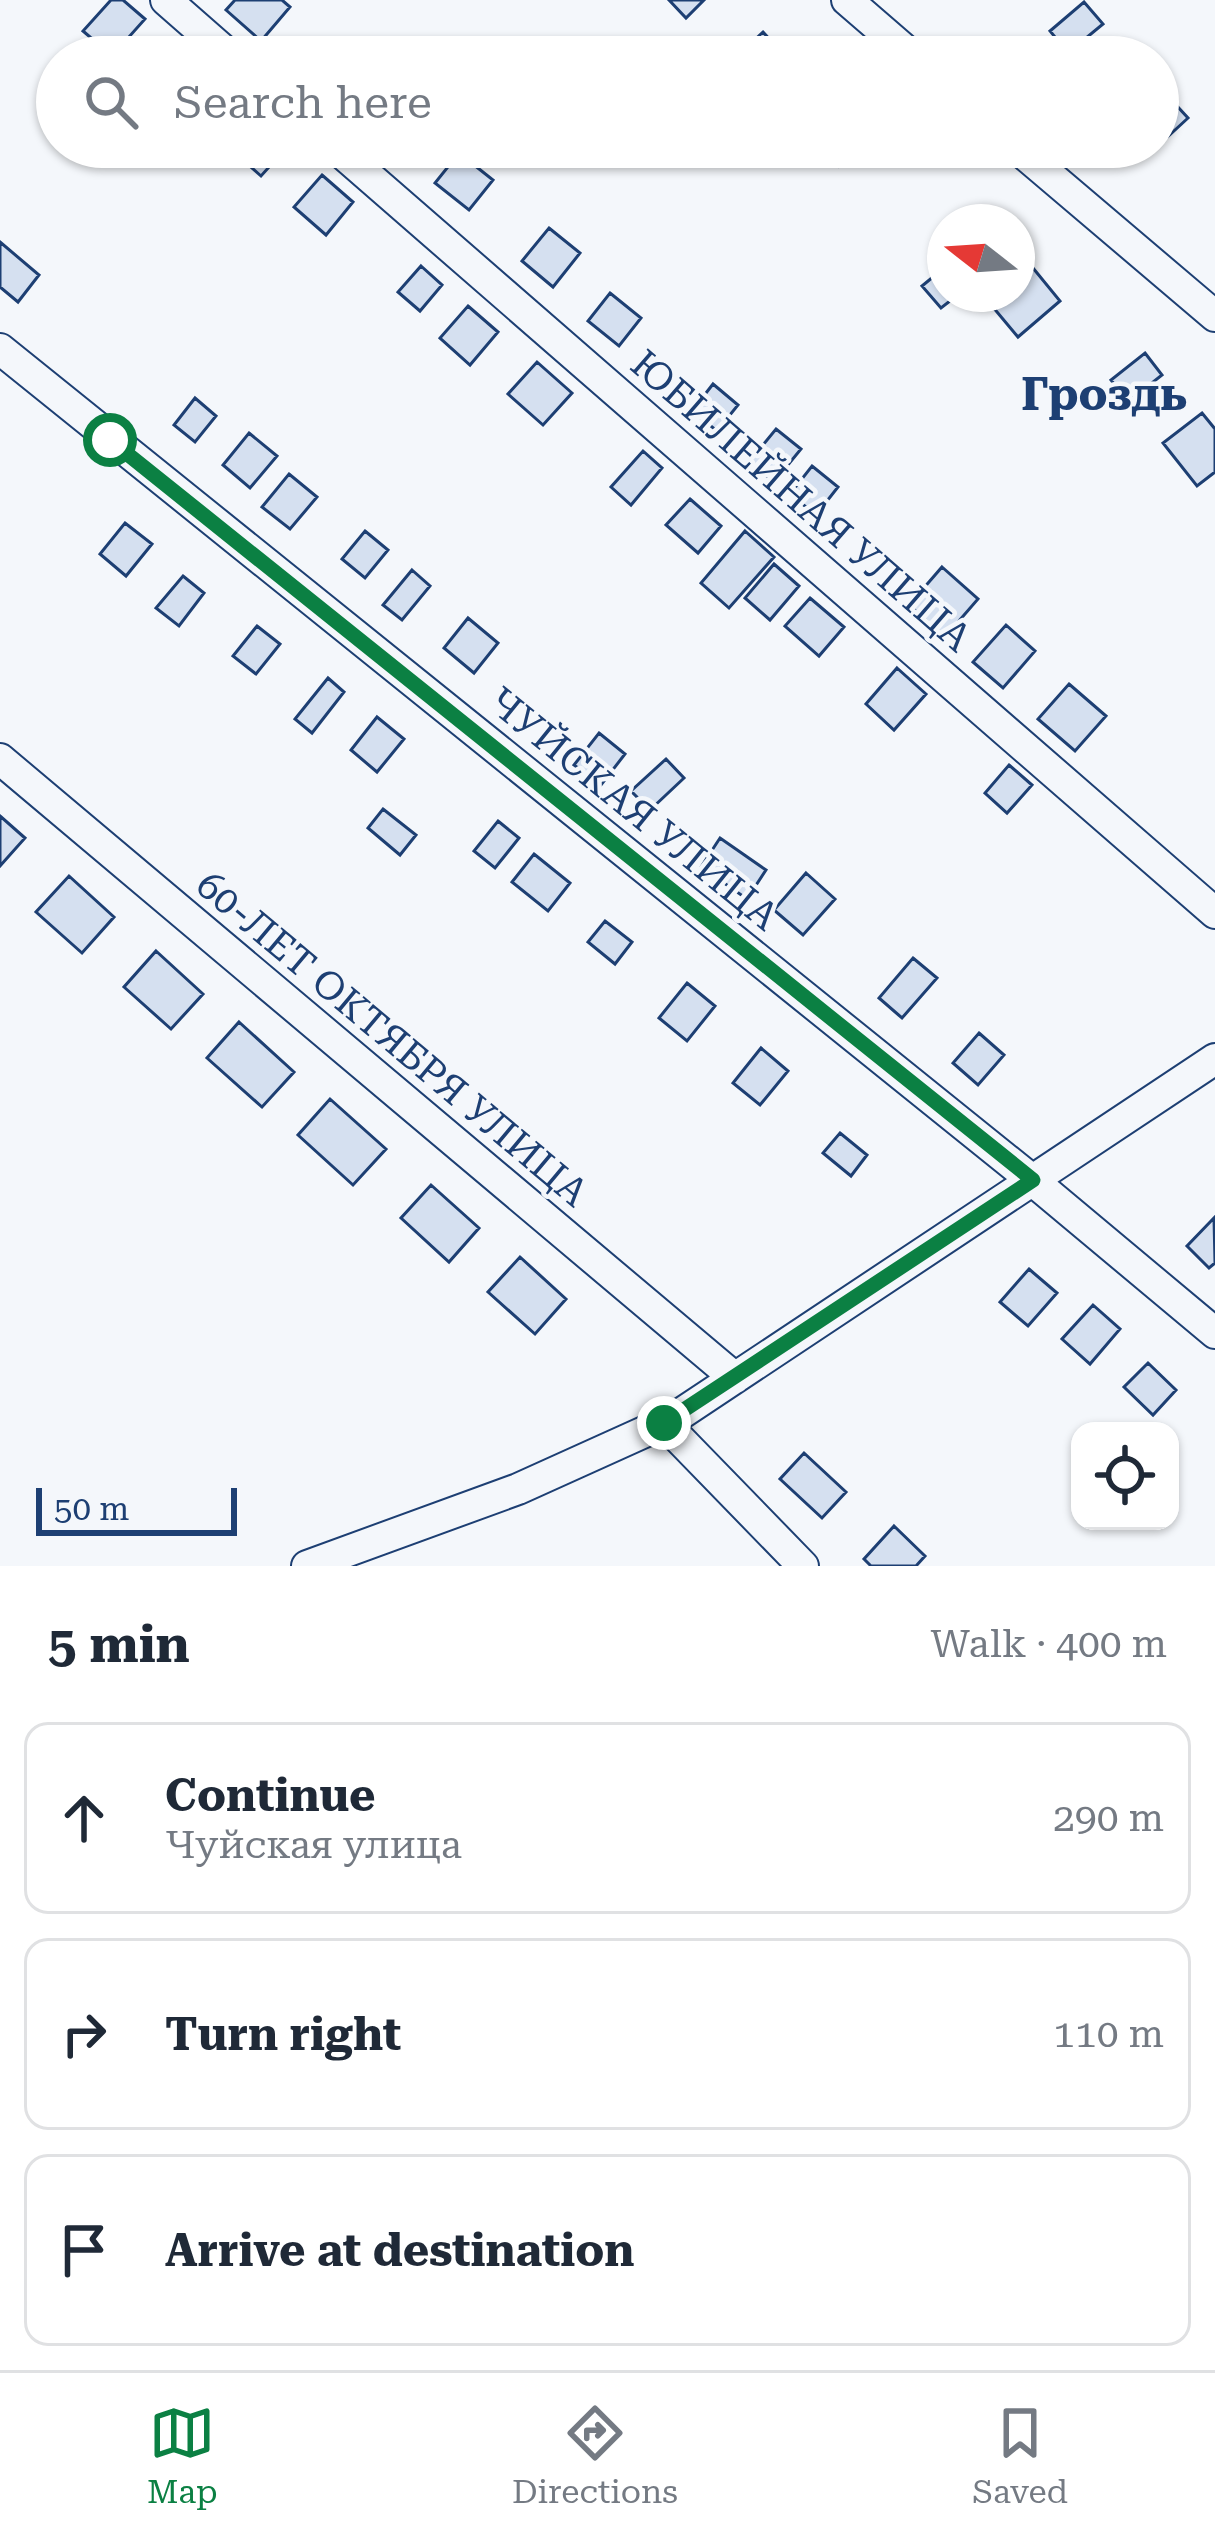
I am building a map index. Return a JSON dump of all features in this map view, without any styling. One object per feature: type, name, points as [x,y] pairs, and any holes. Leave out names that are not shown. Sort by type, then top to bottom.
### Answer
[{"type":"street","points":[[847,0],[889,36]]},
{"type":"street","points":[[176,3],[210,36]]},
{"type":"street","name":"ЮБИЛЕЙНАЯ УЛИЦА","points":[[359,168],[1215,913]]},
{"type":"street","points":[[1041,168],[1215,316]]},
{"type":"street","name":"ЧУЙСКАЯ УЛИЦА","points":[[0,349],[1033,1180],[1215,1333]]},
{"type":"street","name":"60-ЛЕТ ОКТЯБРЯ УЛИЦА","points":[[0,759],[735,1378]]},
{"type":"street","points":[[307,1566],[518,1489],[664,1423],[1215,1059]]},
{"type":"street","points":[[664,1423],[803,1566]]},
{"type":"building","points":[[111,0],[123,0],[145,19],[130,36],[89,36],[83,31]]},
{"type":"building","points":[[235,0],[282,0],[290,7],[265,36],[255,36],[226,10]]},
{"type":"building","points":[[669,0],[704,0],[686,18]]},
{"type":"building","points":[[1084,2],[1103,24],[1089,36],[1054,36],[1050,31]]},
{"type":"building","points":[[447,168],[478,168],[493,180],[469,210],[435,183]]},
{"type":"building","points":[[322,175],[353,202],[326,235],[294,207]]},
{"type":"building","points":[[549,228],[580,253],[553,287],[522,261]]},
{"type":"building","points":[[0,242],[39,275],[18,302],[0,287]]},
{"type":"building","points":[[421,266],[442,285],[420,311],[398,292]]},
{"type":"building","points":[[1035,270],[1060,301],[1018,337],[997,312],[1035,312]]},
{"type":"building","points":[[610,293],[641,318],[619,346],[588,321]]},
{"type":"building","points":[[468,306],[498,332],[470,365],[440,338]]},
{"type":"building","points":[[1145,353],[1162,375],[1128,402],[1111,380]]},
{"type":"building","points":[[537,362],[572,393],[543,425],[508,394]]},
{"type":"building","points":[[713,384],[738,405],[717,431],[692,411]]},
{"type":"building","points":[[195,398],[216,416],[195,442],[174,425]]},
{"type":"building","points":[[1202,413],[1215,429],[1215,472],[1197,486],[1163,443]]},
{"type":"building","points":[[776,429],[801,449],[774,482],[749,462]]},
{"type":"building","points":[[249,433],[277,456],[250,488],[223,465]]},
{"type":"building","points":[[643,451],[662,468],[631,505],[611,487]]},
{"type":"building","points":[[812,466],[838,487],[816,515],[790,494]]},
{"type":"building","points":[[289,474],[317,497],[290,529],[262,507]]},
{"type":"building","points":[[690,499],[721,526],[698,553],[666,525]]},
{"type":"building","points":[[125,523],[152,544],[126,576],[100,554]]},
{"type":"building","points":[[365,531],[388,550],[365,578],[342,559]]},
{"type":"building","points":[[745,531],[774,557],[729,608],[701,583]]},
{"type":"building","points":[[774,564],[799,586],[770,620],[745,598]]},
{"type":"building","points":[[942,567],[978,599],[945,637],[909,605]]},
{"type":"building","points":[[412,570],[430,586],[402,620],[383,605]]},
{"type":"building","points":[[183,576],[204,593],[179,626],[156,608]]},
{"type":"building","points":[[810,598],[844,627],[819,656],[785,626]]},
{"type":"building","points":[[468,618],[498,643],[474,673],[444,648]]},
{"type":"building","points":[[1006,625],[1035,651],[1003,688],[973,662]]},
{"type":"building","points":[[257,626],[280,644],[256,674],[233,656]]},
{"type":"building","points":[[897,668],[926,694],[894,730],[866,704]]},
{"type":"building","points":[[328,678],[344,692],[312,733],[295,719]]},
{"type":"building","points":[[1069,684],[1106,716],[1075,751],[1038,719]]},
{"type":"building","points":[[377,717],[404,739],[377,772],[351,750]]},
{"type":"building","points":[[599,733],[625,754],[601,785],[574,765]]},
{"type":"building","points":[[666,759],[684,778],[650,810],[631,791]]},
{"type":"building","points":[[1009,765],[1032,785],[1007,813],[985,793]]},
{"type":"building","points":[[383,809],[416,835],[400,855],[368,828]]},
{"type":"building","points":[[0,816],[25,838],[0,866]]},
{"type":"building","points":[[498,821],[519,838],[495,868],[474,851]]},
{"type":"building","points":[[720,838],[766,870],[747,899],[701,867]]},
{"type":"building","points":[[534,854],[570,883],[548,911],[512,882]]},
{"type":"building","points":[[806,873],[835,899],[803,935],[774,910]]},
{"type":"building","points":[[69,876],[114,917],[82,953],[36,912]]},
{"type":"building","points":[[605,921],[632,942],[615,964],[588,942]]},
{"type":"building","points":[[156,951],[203,994],[171,1029],[124,987]]},
{"type":"building","points":[[913,958],[937,978],[902,1018],[879,998]]},
{"type":"building","points":[[687,983],[715,1006],[687,1041],[659,1018]]},
{"type":"building","points":[[239,1022],[294,1072],[262,1107],[207,1058]]},
{"type":"building","points":[[979,1033],[1004,1055],[978,1085],[953,1063]]},
{"type":"building","points":[[761,1048],[788,1071],[760,1105],[733,1083]]},
{"type":"building","points":[[330,1099],[386,1149],[353,1185],[298,1135]]},
{"type":"building","points":[[840,1133],[867,1155],[851,1176],[823,1153]]},
{"type":"building","points":[[431,1185],[479,1228],[449,1262],[401,1218]]},
{"type":"building","points":[[1214,1218],[1215,1263],[1209,1268],[1187,1246]]},
{"type":"building","points":[[520,1257],[566,1299],[535,1334],[488,1292]]},
{"type":"building","points":[[1029,1269],[1057,1293],[1028,1326],[1000,1302]]},
{"type":"building","points":[[1093,1305],[1120,1329],[1090,1364],[1062,1339]]},
{"type":"building","points":[[1148,1363],[1176,1390],[1153,1415],[1124,1387]]},
{"type":"building","points":[[804,1453],[846,1492],[822,1518],[780,1479]]},
{"type":"building","points":[[894,1526],[925,1556],[916,1566],[871,1566],[864,1559]]},
{"type":"district","name":"Гроздь","points":[[1104,394]]},
{"type":"route","points":[[110,440],[1033,1180],[664,1423]]}]
